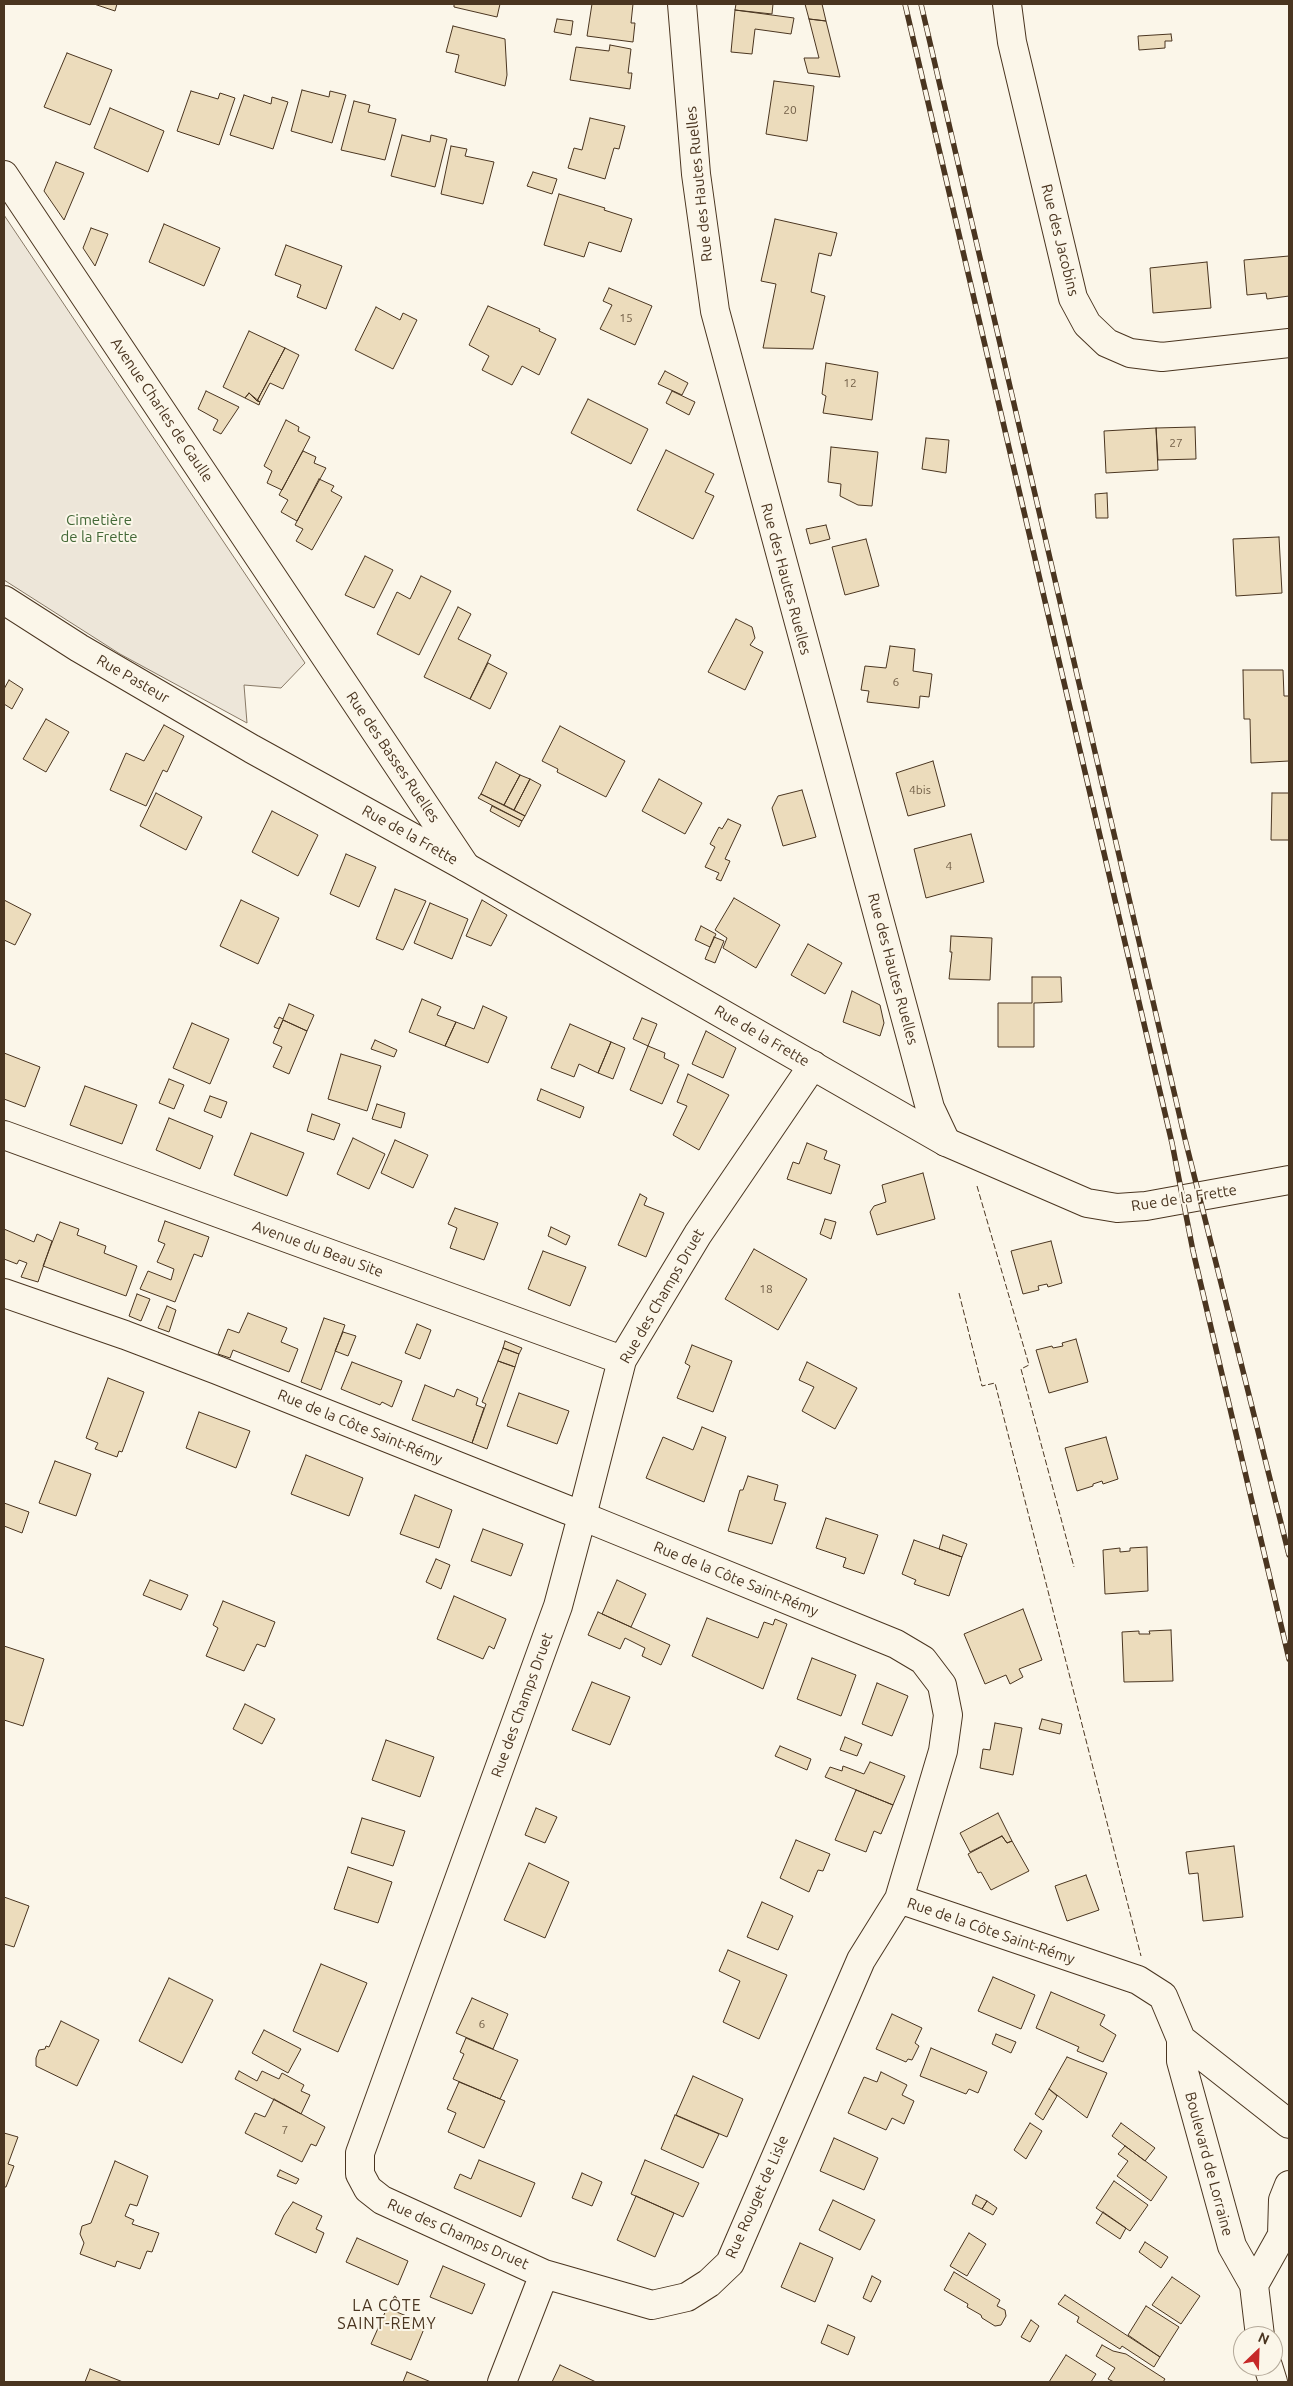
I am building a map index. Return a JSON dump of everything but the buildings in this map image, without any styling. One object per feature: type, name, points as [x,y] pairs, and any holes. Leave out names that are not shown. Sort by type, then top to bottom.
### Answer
[{"type":"street","name":"Rue des Hautes Ruelles","points":[[682,4],[696,174],[715,311],[930,1108],[946,1142]]},
{"type":"street","name":"Rue des Jacobins","points":[[1007,4],[1012,42],[1073,298],[1087,324],[1107,343],[1130,353],[1162,357],[1289,343]]},
{"type":"street","name":"Avenue Charles de Gaulle","points":[[4,175],[320,646]]},
{"type":"street","name":"Rue Pasteur","points":[[4,600],[79,648],[265,754]]},
{"type":"street","name":"Rue des Basses Ruelles","points":[[320,646],[466,867]]},
{"type":"street","name":"Rue de la Frette","points":[[265,754],[946,1142],[1087,1203],[1117,1208],[1146,1206],[1289,1180]]},
{"type":"street","name":"Rue des Champs Druet","points":[[544,2274],[382,2200],[368,2189],[360,2174],[360,2153],[558,1606],[622,1360],[698,1234],[813,1066]]},
{"type":"street","name":"Avenue du Beau Site","points":[[8,1137],[622,1360]]},
{"type":"street","name":"Rue de la Côte Saint-Rémy","points":[[4,1293],[126,1335],[582,1516],[896,1644],[923,1660],[942,1685],[948,1715],[943,1750],[899,1899],[1138,1980],[1163,1996],[1180,2039]]},
{"type":"street","name":"Rue Rouget de Lisle","points":[[544,2274],[652,2305],[687,2297],[709,2283],[730,2263],[861,1960],[899,1899]]},
{"type":"street","points":[[1180,2039],[1289,2124]]},
{"type":"street","name":"Boulevard de Lorraine","points":[[1180,2039],[1181,2061],[1232,2246],[1254,2285],[1259,2326]]},
{"type":"street","points":[[1254,2285],[1282,2234],[1283,2200],[1289,2185]]},
{"type":"street","points":[[502,2382],[544,2274]]},
{"type":"green space","name":"Cimetière de la Frette","points":[[4,215],[305,663],[281,688],[244,685],[247,723],[120,654],[4,580]]},
{"type":"railway","points":[[905,4],[1172,1143],[1193,1251],[1289,1659]]},
{"type":"railway","points":[[921,4],[1185,1139],[1289,1555]]},
{"type":"fence","points":[[977,1186],[1029,1365],[1021,1369],[1074,1567]]},
{"type":"fence","points":[[959,1293],[982,1386],[995,1383],[1141,1956]]},
{"type":"district","name":"LA CÔTE SAINT-REMY","points":[[387,2315]]}]
